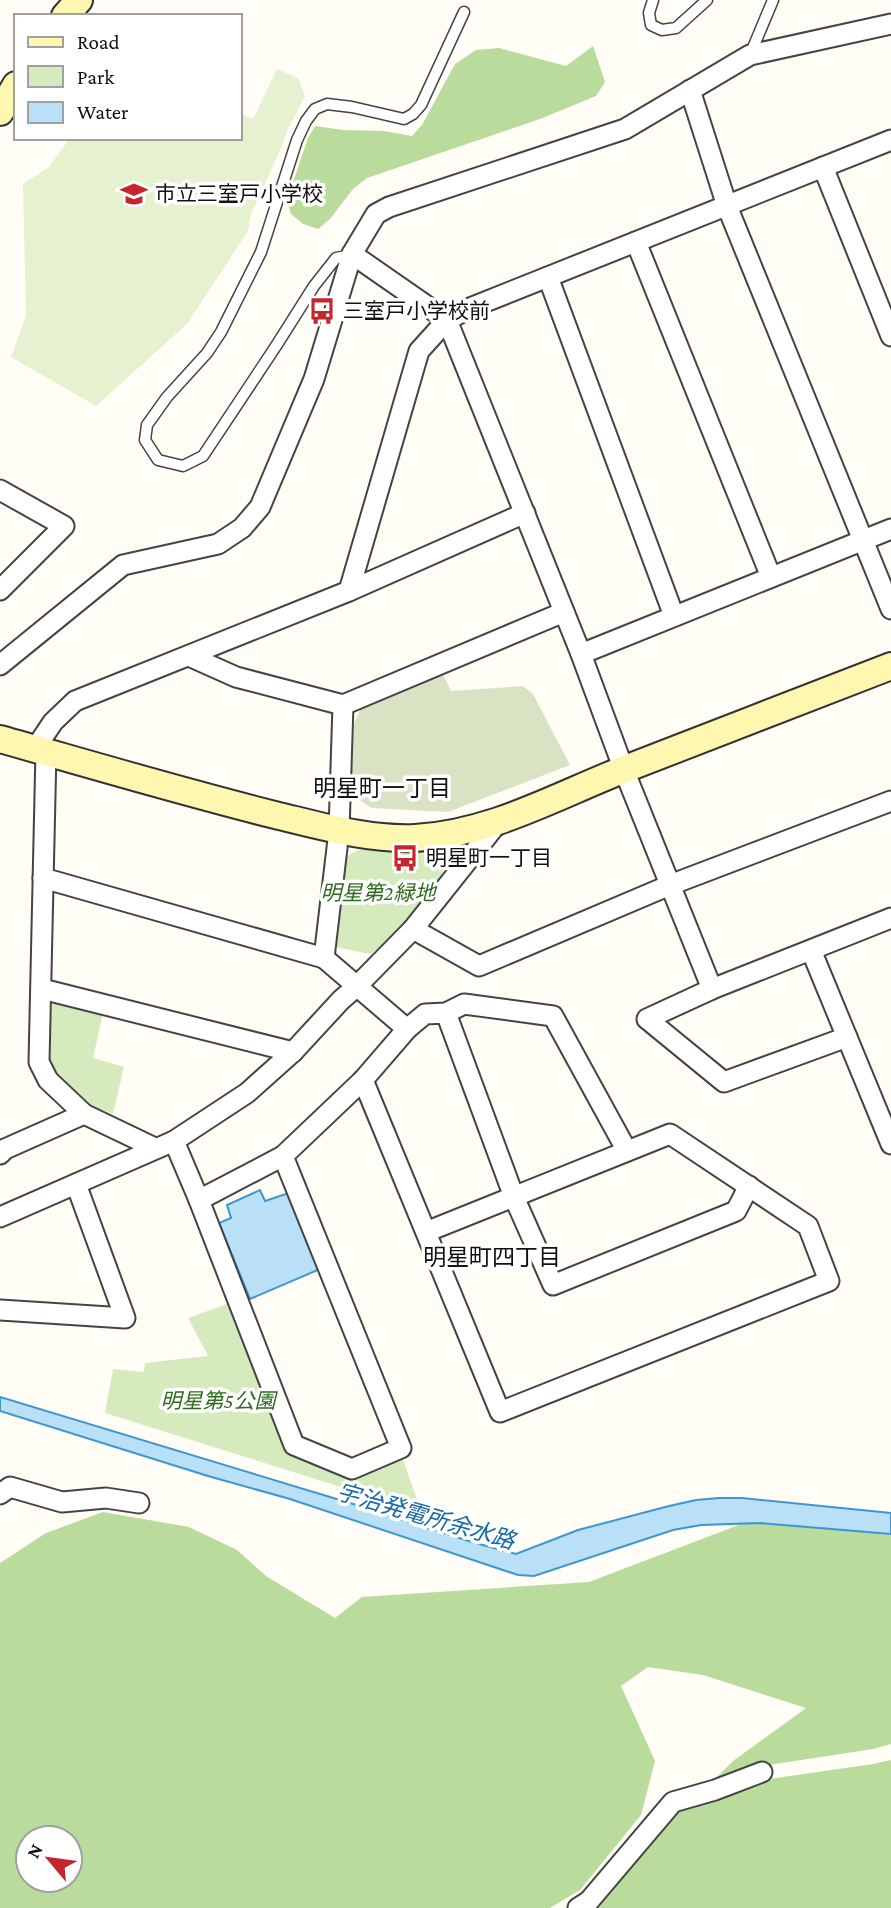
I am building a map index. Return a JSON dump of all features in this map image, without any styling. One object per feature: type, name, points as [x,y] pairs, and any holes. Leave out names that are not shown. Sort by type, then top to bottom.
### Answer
[{"type":"street","points":[[67,14],[79,0]]},
{"type":"street","points":[[0,664],[123,565],[218,544],[242,528],[260,507],[314,379],[352,254],[376,214],[389,207],[625,129],[750,55],[891,24]]},
{"type":"street","points":[[0,112],[14,88]]},
{"type":"street","points":[[690,90],[727,206],[891,609]]},
{"type":"street","points":[[349,591],[419,351],[447,320],[470,308],[891,140]]},
{"type":"street","points":[[823,167],[891,336]]},
{"type":"street","points":[[636,242],[771,578]]},
{"type":"street","points":[[352,254],[447,320],[712,989]]},
{"type":"street","points":[[548,277],[674,616]]},
{"type":"street","points":[[0,490],[64,526],[0,590]]},
{"type":"street","points":[[283,1156],[401,1448],[352,1469],[294,1446],[199,1200],[164,1145],[84,1114],[48,1080],[39,1062],[43,878],[41,750],[53,722],[75,701],[349,591],[525,513]]},
{"type":"street","points":[[581,654],[891,529]]},
{"type":"street","points":[[190,656],[236,677],[343,705],[564,612]]},
{"type":"street","points":[[0,739],[241,807],[339,831],[389,838],[414,838],[462,832],[499,821],[624,769],[891,666]]},
{"type":"street","points":[[324,958],[339,831],[343,705]]},
{"type":"street","points":[[413,929],[479,966],[670,885],[891,801]]},
{"type":"street","points":[[0,1217],[164,1145],[247,1093],[293,1052],[413,929],[499,821]]},
{"type":"street","points":[[43,878],[324,958],[407,1029]]},
{"type":"street","points":[[847,1037],[724,1082],[647,1019],[712,989],[891,918]]},
{"type":"street","points":[[811,950],[891,1144]]},
{"type":"street","points":[[42,989],[293,1052]]},
{"type":"street","points":[[199,1200],[283,1156],[363,1080],[407,1029],[425,1014],[446,1013],[464,1004],[553,1016],[626,1151]]},
{"type":"street","points":[[446,1013],[514,1197],[553,1285],[736,1211],[749,1186]]},
{"type":"street","points":[[363,1080],[500,1412],[829,1281],[808,1226],[670,1133],[426,1232]]},
{"type":"street","points":[[0,1154],[5,1149],[84,1114]]},
{"type":"street","points":[[0,1310],[125,1318],[76,1184]]},
{"type":"street","points":[[0,1494],[10,1487],[62,1502],[106,1499],[139,1503]]},
{"type":"street","points":[[578,1908],[589,1901],[673,1802],[762,1772]]},
{"type":"lane","points":[[653,0],[649,13],[651,25],[662,30],[676,28],[707,0]]},
{"type":"lane","points":[[750,55],[773,0]]},
{"type":"lane","points":[[352,254],[336,258],[314,286],[203,456],[183,466],[158,460],[145,440],[147,425],[167,397],[207,353],[221,332],[261,252],[297,140],[306,121],[315,109],[327,104],[404,119],[413,114],[421,105],[464,12]]},
{"type":"green space","points":[[593,46],[605,82],[596,96],[540,119],[367,178],[353,189],[330,219],[318,229],[303,224],[291,214],[287,200],[308,138],[315,126],[384,131],[412,136],[422,125],[455,64],[476,50],[499,48],[566,66]]},
{"type":"green space","points":[[277,69],[298,78],[305,96],[251,214],[248,231],[187,324],[96,406],[11,357],[26,316],[23,184],[49,167],[69,140],[242,140],[242,114],[253,119]]},
{"type":"green space","points":[[443,674],[451,691],[523,686],[533,694],[570,765],[448,812],[372,808],[351,795],[354,724],[362,705]]},
{"type":"green space","name":"明星第2緑地","points":[[358,850],[424,850],[436,856],[442,863],[443,877],[405,926],[371,954],[335,947],[330,940],[338,872],[347,856]]},
{"type":"green space","points":[[53,1000],[104,1009],[93,1058],[124,1067],[113,1114],[61,1087],[50,1075],[45,1044]]},
{"type":"green space","name":"明星第5公園","points":[[230,1303],[288,1449],[356,1475],[402,1457],[420,1508],[392,1503],[105,1413],[113,1369],[144,1372],[145,1363],[208,1356],[188,1318]]},
{"type":"green space","points":[[103,1512],[189,1527],[237,1550],[266,1576],[335,1618],[362,1597],[589,1582],[757,1518],[891,1535],[891,1744],[762,1766],[715,1779],[733,1761],[806,1708],[703,1675],[648,1667],[621,1686],[655,1761],[641,1815],[580,1890],[550,1908],[0,1908],[0,1563],[46,1533]]},
{"type":"green space","points":[[891,1760],[891,1908],[598,1908],[675,1808],[762,1780]]},
{"type":"water","points":[[260,1190],[265,1201],[289,1193],[320,1269],[250,1299],[219,1223],[231,1218],[227,1205]]},
{"type":"water","points":[[0,1397],[516,1554],[578,1530],[669,1506],[719,1498],[891,1513],[891,1534],[760,1523],[701,1525],[673,1530],[534,1576],[518,1575],[290,1499],[0,1411]]},
{"type":"place","name":"市立三室戸小学校","points":[[134,194]]},
{"type":"place","name":"三室戸小学校前","points":[[322,311]]},
{"type":"place","name":"明星町一丁目","points":[[405,858]]},
{"type":"district","name":"明星町一丁目","points":[[382,788]]},
{"type":"district","name":"明星町四丁目","points":[[492,1257]]},
{"type":"water label","name":"宇治発電所余水路","points":[[426,1516]]}]
